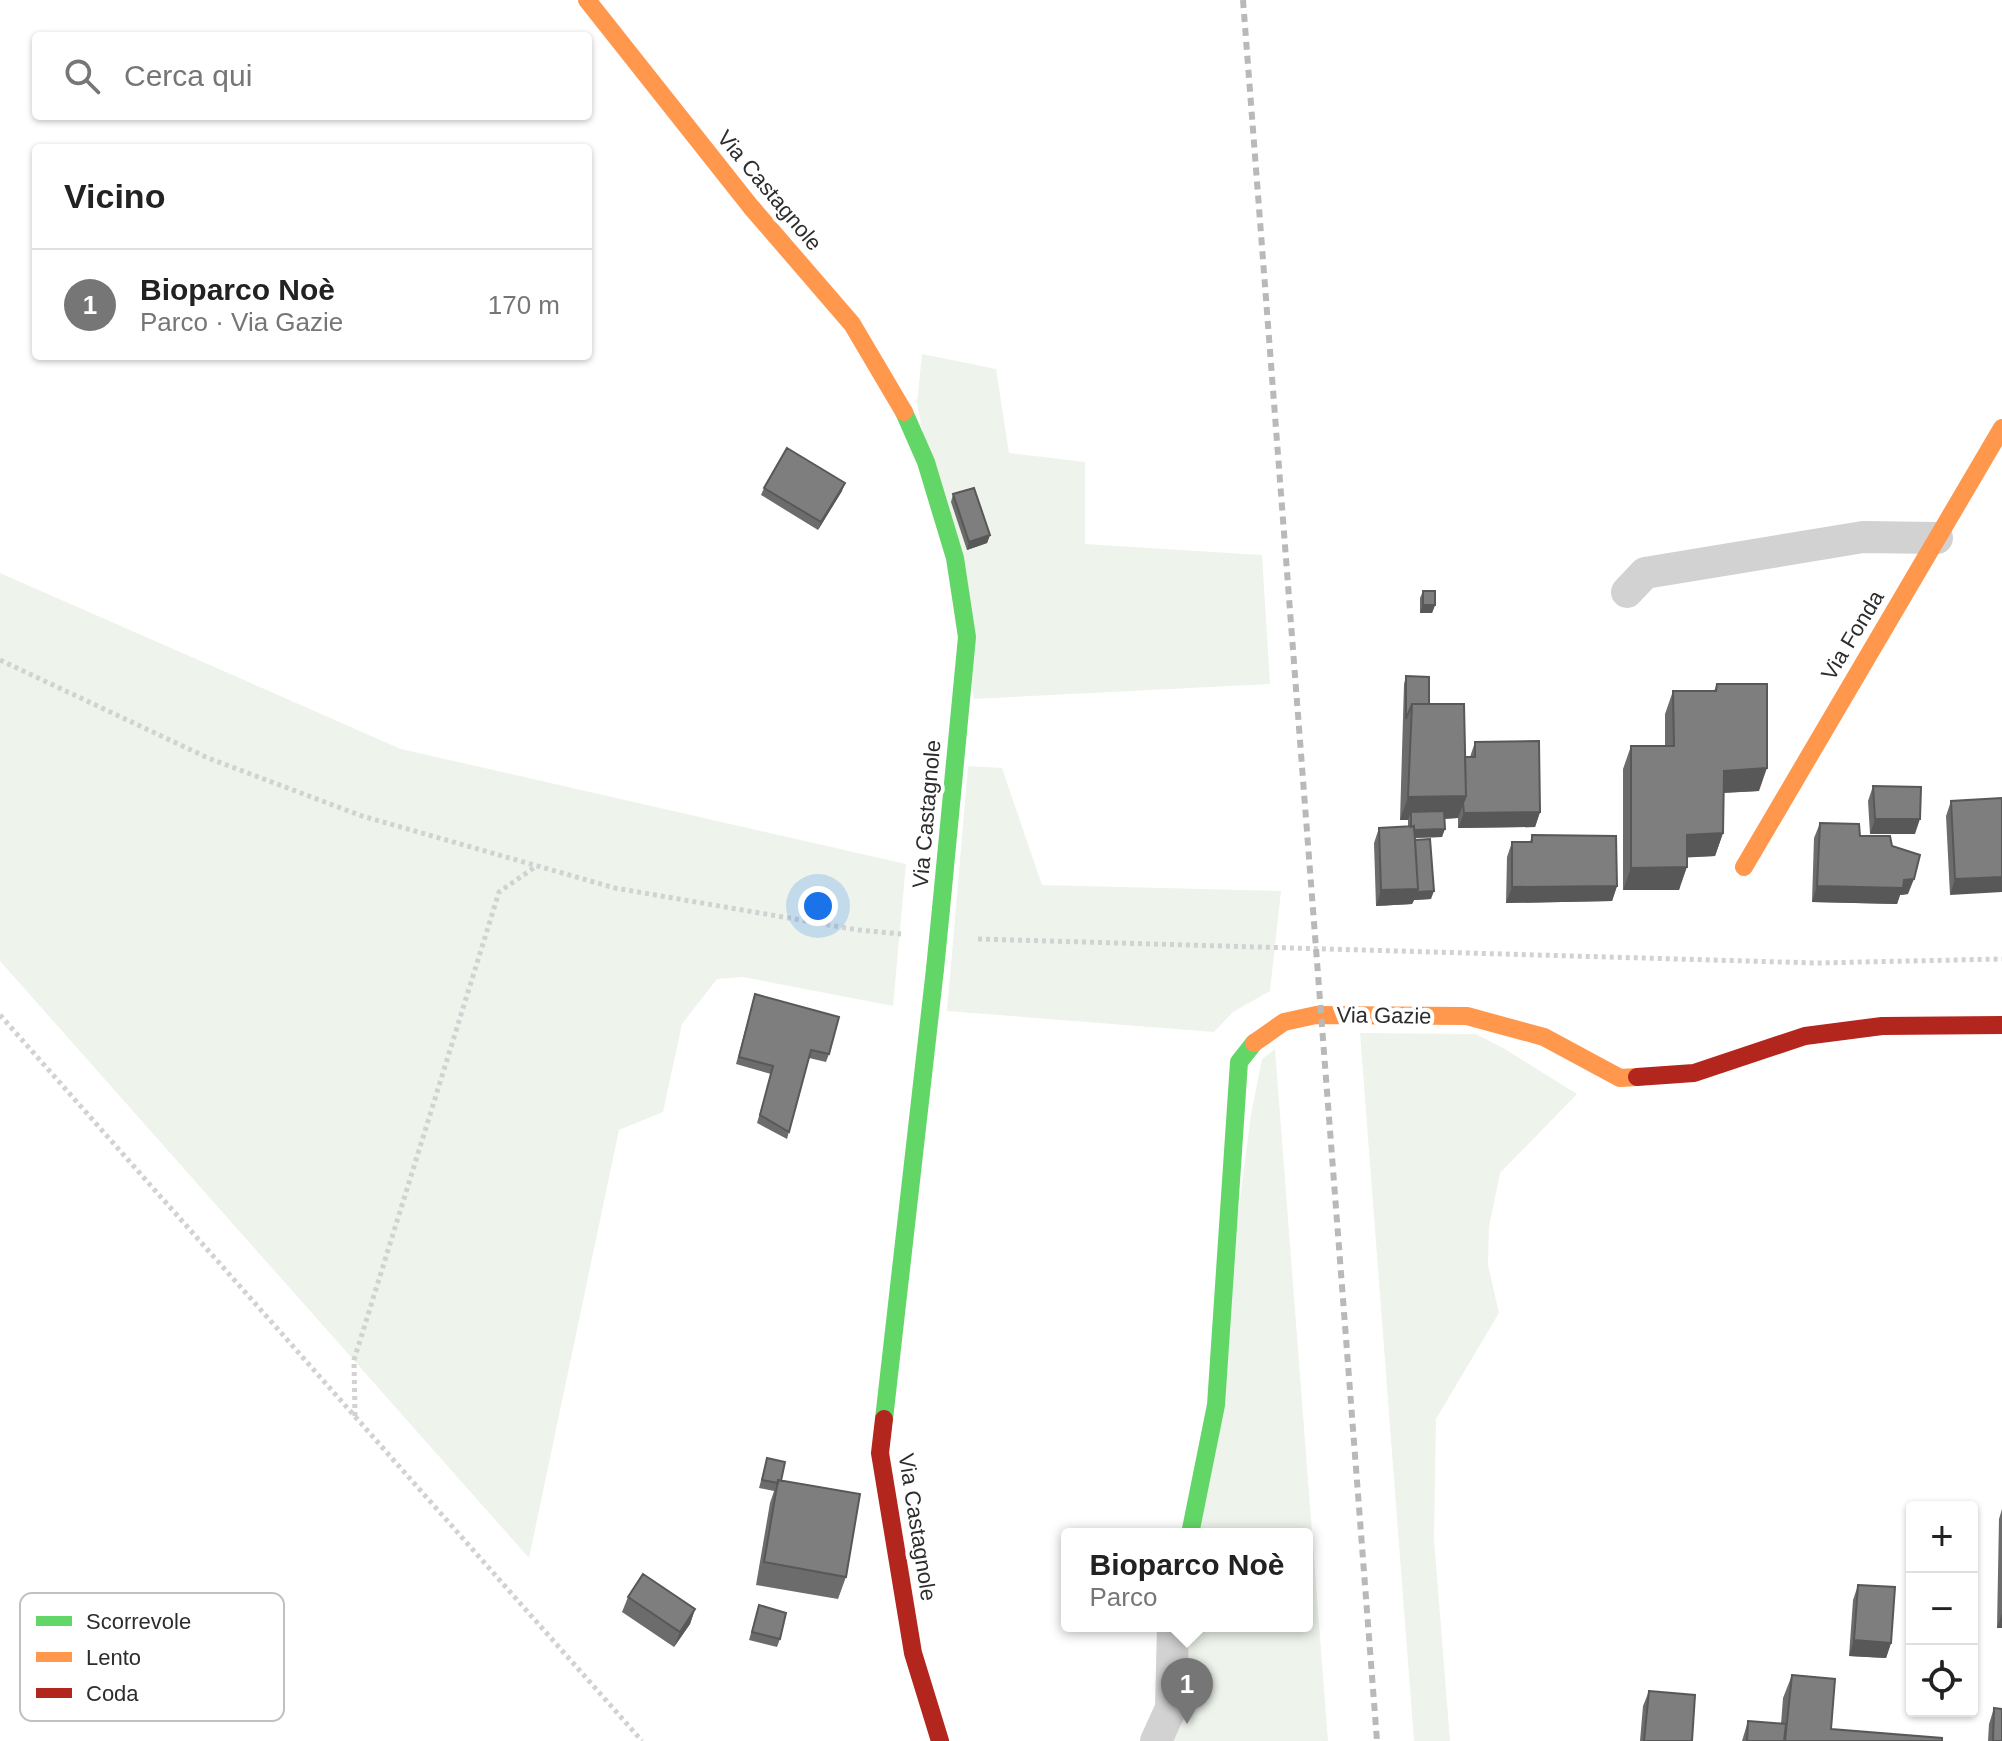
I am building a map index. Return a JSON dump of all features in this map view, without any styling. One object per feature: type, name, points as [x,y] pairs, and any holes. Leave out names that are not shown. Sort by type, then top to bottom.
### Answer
[{"type":"street","name":"Via Castagnole","points":[[587,0],[751,207],[852,324],[894,390],[926,462],[955,558],[967,637],[935,969],[880,1453],[913,1653],[940,1741]]},
{"type":"street","name":"Via Fonda","points":[[1744,867],[2002,428]]},
{"type":"street","points":[[1627,592],[1645,573],[1863,537],[1937,538]]},
{"type":"street","name":"Via Gazie","points":[[1191,1528],[1216,1405],[1239,1062],[1258,1037],[1284,1022],[1316,1015],[1467,1016],[1544,1037],[1620,1078],[1694,1073],[1805,1036],[1882,1026],[2002,1025]]},
{"type":"street","points":[[1156,1741],[1171,1708],[1173,1632]]},
{"type":"path","points":[[0,660],[208,758],[362,816],[615,888],[858,930],[906,934]]},
{"type":"path","points":[[355,1417],[354,1360],[499,892],[535,867]]},
{"type":"path","points":[[969,939],[1817,963],[2002,959]]},
{"type":"path","points":[[0,1015],[642,1741]]},
{"type":"shaded area","points":[[922,354],[996,369],[1009,453],[1085,462],[1085,544],[1262,555],[1270,684],[974,699],[917,403]]},
{"type":"shaded area","points":[[0,573],[401,749],[906,864],[893,1006],[743,977],[717,979],[682,1024],[663,1112],[619,1130],[529,1558],[0,961]]},
{"type":"shaded area","points":[[968,766],[1002,768],[1042,885],[1281,891],[1270,991],[1233,1012],[1214,1032],[947,1011]]},
{"type":"shaded area","points":[[1360,1033],[1476,1034],[1577,1094],[1500,1173],[1489,1227],[1488,1265],[1499,1313],[1436,1419],[1434,1539],[1450,1741],[1414,1741]]},
{"type":"shaded area","points":[[1275,1049],[1312,1528],[1198,1528],[1251,1114],[1262,1059]]},
{"type":"shaded area","points":[[1313,1545],[1328,1741],[1163,1741],[1184,1632],[1313,1632]]},
{"type":"building","points":[[787,448],[845,483],[821,522],[764,488]]},
{"type":"building","points":[[974,488],[990,535],[969,542],[953,494]]},
{"type":"building","points":[[1423,591],[1435,591],[1435,605],[1423,605]]},
{"type":"building","points":[[1406,676],[1429,677],[1429,704],[1412,704],[1406,719]]},
{"type":"building","points":[[1717,684],[1767,684],[1767,768],[1724,771],[1723,833],[1687,835],[1687,867],[1631,868],[1631,746],[1674,746],[1673,691],[1716,691]]},
{"type":"building","points":[[1412,704],[1464,704],[1466,796],[1408,797]]},
{"type":"building","points":[[1539,741],[1540,812],[1464,813],[1465,757],[1475,757],[1475,742]]},
{"type":"building","points":[[1873,786],[1921,787],[1920,819],[1875,819]]},
{"type":"building","points":[[2002,798],[2002,877],[1955,879],[1951,801]]},
{"type":"building","points":[[1444,811],[1445,829],[1414,830],[1414,826],[1411,827],[1411,812]]},
{"type":"building","points":[[1820,823],[1859,824],[1860,836],[1890,836],[1892,846],[1920,855],[1914,879],[1904,880],[1903,888],[1817,886]]},
{"type":"building","points":[[1414,826],[1418,889],[1381,890],[1379,828]]},
{"type":"building","points":[[1532,835],[1616,836],[1617,886],[1512,887],[1512,842],[1532,842]]},
{"type":"building","points":[[1430,839],[1434,891],[1417,892],[1415,840]]},
{"type":"building","points":[[755,994],[839,1017],[829,1054],[811,1050],[789,1132],[760,1115],[773,1066],[739,1057]]},
{"type":"building","points":[[767,1458],[785,1462],[778,1483],[762,1480]]},
{"type":"building","points":[[778,1480],[860,1494],[846,1577],[764,1562]]},
{"type":"building","points":[[643,1574],[695,1609],[680,1632],[628,1597]]},
{"type":"building","points":[[1858,1585],[1895,1587],[1891,1643],[1854,1640]]},
{"type":"building","points":[[759,1605],[786,1613],[780,1639],[752,1632]]},
{"type":"building","points":[[1792,1675],[1835,1679],[1831,1729],[1942,1738],[1942,1741],[1785,1741]]},
{"type":"building","points":[[1649,1691],[1695,1695],[1692,1741],[1644,1741]]},
{"type":"building","points":[[1994,1708],[2002,1709],[2002,1741],[1993,1741]]},
{"type":"building","points":[[1748,1721],[1786,1724],[1784,1741],[1747,1741]]},
{"type":"railway","points":[[1243,0],[1377,1741]]},
{"type":"traffic: fast","points":[[904,412],[926,462],[955,558],[967,637],[941,909]]},
{"type":"traffic: fast","points":[[935,969],[941,909]]},
{"type":"traffic: fast","points":[[884,1419],[935,969]]},
{"type":"traffic: fast","points":[[1191,1528],[1216,1405],[1239,1062],[1254,1043]]},
{"type":"traffic: slow","points":[[587,0],[751,207],[852,324],[904,412]]},
{"type":"traffic: slow","points":[[1744,867],[2002,428]]},
{"type":"traffic: slow","points":[[1254,1043],[1284,1022],[1316,1015],[1467,1016],[1544,1037],[1620,1078],[1637,1077]]},
{"type":"traffic: jam","points":[[1637,1077],[1694,1073],[1805,1036],[1882,1026],[2002,1025]]},
{"type":"traffic: jam","points":[[884,1419],[880,1453],[913,1653],[940,1741]]},
{"type":"place","name":"Bioparco Noè","points":[[1187,1724]]}]
